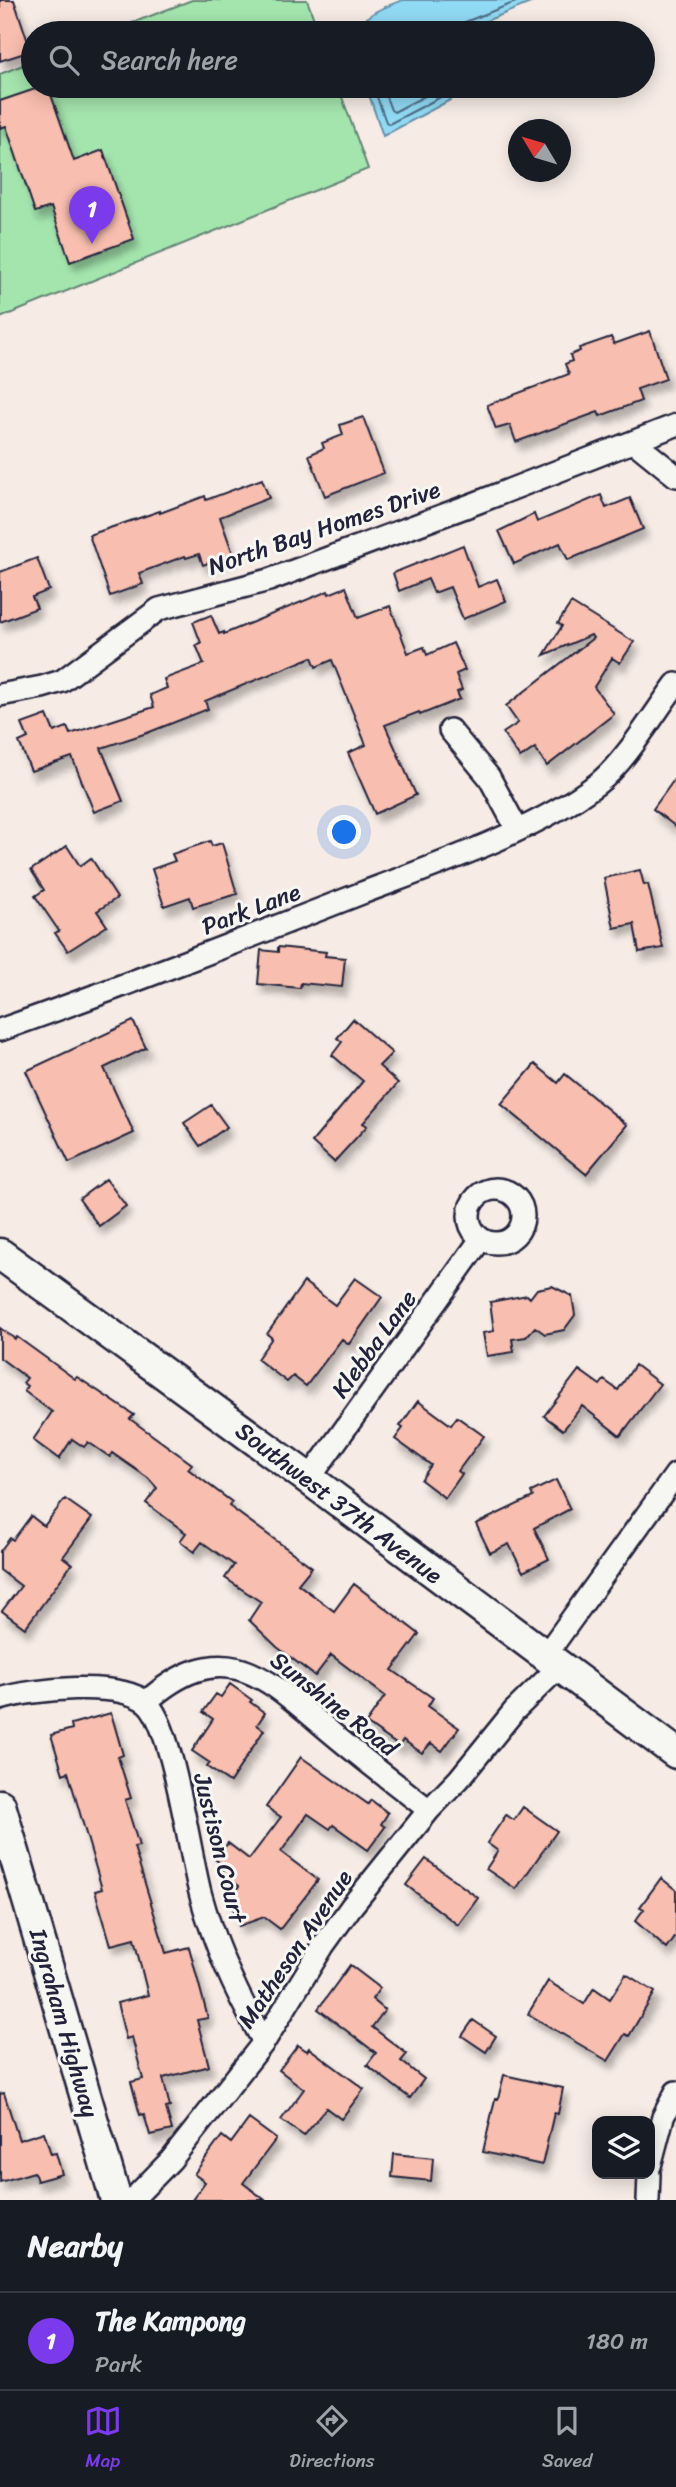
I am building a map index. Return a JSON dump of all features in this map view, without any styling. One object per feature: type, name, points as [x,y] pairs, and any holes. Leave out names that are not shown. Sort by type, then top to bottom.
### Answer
[{"type":"street","name":"North Bay Homes Drive","points":[[0,695],[62,681],[159,609],[269,580],[676,425]]},
{"type":"street","points":[[634,442],[676,475]]},
{"type":"street","name":"Park Lane","points":[[0,1030],[165,971],[425,869],[517,829],[566,803],[608,775],[676,684]]},
{"type":"street","points":[[450,730],[489,777],[517,829]]},
{"type":"street","name":"Klebba Lane","points":[[309,1479],[481,1239]]},
{"type":"street","name":"Southwest 37th Avenue","points":[[0,1254],[309,1479],[676,1753]]},
{"type":"street","name":"Matheson Avenue","points":[[132,2200],[171,2160],[264,2042],[337,1926],[429,1810],[459,1779],[522,1702],[672,1489]]},
{"type":"street","name":"Sunshine Road","points":[[146,1702],[180,1677],[204,1668],[231,1667],[255,1673],[278,1688],[365,1761],[429,1810]]},
{"type":"street","points":[[0,1699],[86,1688],[121,1690],[146,1702]]},
{"type":"street","name":"Justison Court","points":[[146,1702],[158,1722],[171,1762],[196,1876],[216,1941],[249,2017],[264,2042]]},
{"type":"street","name":"Ingraham Highway","points":[[0,1805],[116,2200]]},
{"type":"street","points":[[655,2147],[663,2117],[676,2092]]},
{"type":"street","points":[[648,2200],[649,2179]]},
{"type":"green space","points":[[192,0],[307,0],[315,21],[137,21]]},
{"type":"green space","points":[[21,66],[21,98],[342,98],[368,169],[0,318],[0,74]]},
{"type":"water","points":[[403,0],[538,0],[486,21],[364,21],[381,9]]},
{"type":"water","points":[[370,98],[454,98],[383,136]]},
{"type":"building","points":[[0,0],[14,0],[21,21],[21,54],[0,61]]},
{"type":"building","points":[[21,94],[21,98],[52,98],[74,161],[103,150],[134,239],[70,262],[51,207],[35,212],[6,126],[0,128],[0,101]]},
{"type":"building","points":[[650,331],[666,379],[637,389],[641,401],[600,416],[598,412],[516,442],[510,425],[496,429],[487,405],[569,374],[565,364],[572,361],[570,355],[580,351],[579,348],[611,337],[614,344]]},
{"type":"building","points":[[363,417],[384,473],[325,496],[309,455],[324,448],[322,443],[343,435],[340,425]]},
{"type":"building","points":[[262,479],[269,498],[220,517],[233,554],[203,565],[199,554],[186,558],[185,556],[139,573],[143,584],[110,596],[89,535],[205,496],[206,500]]},
{"type":"building","points":[[601,495],[606,508],[630,498],[643,529],[568,560],[560,543],[514,564],[499,531],[534,514],[537,522]]},
{"type":"building","points":[[463,545],[478,587],[497,579],[506,601],[463,619],[450,587],[434,593],[428,579],[399,591],[393,573]]},
{"type":"building","points":[[37,558],[49,590],[32,597],[37,608],[0,622],[0,572]]},
{"type":"building","points":[[346,587],[358,618],[390,606],[408,653],[424,647],[427,655],[453,643],[465,670],[456,674],[462,690],[457,692],[460,699],[385,725],[416,795],[375,814],[348,753],[366,745],[332,660],[316,667],[312,657],[205,701],[208,709],[101,748],[123,801],[94,812],[72,757],[31,771],[19,742],[28,738],[22,724],[47,715],[54,732],[67,727],[70,734],[154,707],[150,695],[167,688],[164,679],[204,664],[196,645],[201,643],[193,622],[211,615],[219,634],[224,634],[328,591],[329,594]]},
{"type":"building","points":[[571,603],[634,642],[620,663],[612,658],[594,687],[614,714],[547,766],[535,748],[520,758],[503,733],[518,723],[506,706],[593,638],[591,635],[544,655],[562,626],[558,623]]},
{"type":"building","points":[[676,777],[676,827],[653,809]]},
{"type":"building","points":[[210,841],[212,846],[222,843],[237,894],[193,907],[190,897],[164,906],[152,869],[175,861],[172,854]]},
{"type":"building","points":[[67,846],[80,866],[91,858],[117,898],[97,911],[107,926],[68,951],[55,933],[59,931],[35,896],[44,890],[31,870]]},
{"type":"building","points":[[640,870],[644,885],[648,884],[663,948],[639,952],[634,924],[614,928],[604,878]]},
{"type":"building","points":[[278,947],[326,952],[325,956],[345,958],[342,987],[301,983],[300,988],[258,984],[261,950],[278,952]]},
{"type":"building","points":[[353,1019],[392,1053],[379,1066],[398,1083],[363,1123],[367,1126],[334,1162],[312,1142],[363,1081],[332,1055],[342,1042],[337,1038]]},
{"type":"building","points":[[133,1021],[146,1048],[104,1068],[134,1133],[69,1163],[26,1071]]},
{"type":"building","points":[[535,1064],[558,1083],[565,1074],[627,1125],[586,1174],[501,1104]]},
{"type":"building","points":[[211,1105],[227,1127],[200,1146],[184,1123]]},
{"type":"building","points":[[106,1179],[126,1206],[99,1226],[79,1199]]},
{"type":"building","points":[[355,1278],[382,1297],[349,1344],[342,1339],[306,1386],[293,1376],[287,1382],[257,1359],[272,1338],[267,1334],[304,1282],[335,1305]]},
{"type":"building","points":[[552,1286],[572,1296],[575,1315],[564,1330],[545,1334],[535,1327],[526,1337],[512,1339],[514,1352],[487,1356],[483,1333],[494,1331],[490,1302],[527,1295],[530,1298],[537,1289]]},
{"type":"building","points":[[0,1328],[134,1415],[130,1419],[192,1464],[188,1469],[232,1502],[229,1506],[312,1567],[298,1584],[334,1611],[354,1584],[419,1634],[392,1670],[433,1698],[428,1706],[459,1728],[442,1751],[431,1743],[422,1753],[403,1740],[399,1746],[366,1723],[385,1696],[331,1655],[315,1676],[277,1647],[249,1620],[261,1602],[225,1578],[234,1565],[202,1542],[194,1552],[180,1541],[186,1533],[146,1503],[157,1488],[148,1478],[112,1453],[110,1457],[88,1442],[84,1447],[72,1439],[59,1459],[33,1440],[52,1412],[24,1391],[27,1386],[23,1383],[27,1378],[0,1358]]},
{"type":"building","points":[[635,1365],[660,1384],[620,1436],[582,1406],[563,1430],[544,1416],[579,1370],[600,1385],[604,1380],[618,1390]]},
{"type":"building","points":[[418,1401],[451,1425],[457,1417],[484,1436],[458,1471],[462,1474],[445,1498],[421,1480],[431,1465],[395,1439],[403,1428],[400,1426]]},
{"type":"building","points":[[556,1480],[570,1509],[534,1528],[549,1559],[523,1572],[509,1544],[490,1553],[476,1524],[533,1497],[531,1492]]},
{"type":"building","points":[[65,1499],[92,1518],[63,1557],[72,1564],[25,1628],[2,1611],[21,1586],[0,1570],[0,1551],[10,1538],[13,1540],[31,1516],[44,1526]]},
{"type":"building","points":[[230,1684],[265,1713],[257,1725],[264,1730],[230,1782],[207,1767],[210,1763],[192,1751],[213,1719],[203,1712],[216,1694],[221,1697]]},
{"type":"building","points":[[111,1713],[123,1755],[118,1757],[131,1798],[125,1800],[139,1846],[134,1847],[166,1953],[189,1947],[208,2018],[197,2020],[209,2066],[163,2078],[170,2107],[166,2108],[172,2130],[150,2135],[144,2114],[140,2115],[131,2082],[143,2079],[132,2037],[126,2039],[117,2003],[148,1995],[134,1939],[111,1945],[95,1891],[102,1889],[68,1772],[63,1774],[51,1735],[72,1729],[71,1724]]},
{"type":"building","points":[[301,1757],[368,1804],[371,1800],[388,1813],[381,1824],[385,1827],[368,1850],[333,1825],[330,1829],[308,1814],[281,1852],[318,1880],[280,1929],[264,1917],[239,1926],[230,1898],[239,1886],[222,1873],[226,1868],[215,1859],[228,1843],[249,1859],[281,1817],[266,1807]]},
{"type":"building","points":[[523,1807],[557,1831],[516,1889],[486,1869],[498,1851],[487,1843],[506,1815],[514,1820]]},
{"type":"building","points":[[426,1859],[478,1898],[458,1925],[406,1885]]},
{"type":"building","points":[[661,1878],[676,1890],[676,1936],[667,1949],[635,1921],[644,1909],[640,1907]]},
{"type":"building","points":[[350,1965],[380,1988],[372,1999],[385,2010],[372,2027],[407,2054],[401,2061],[424,2079],[410,2098],[367,2065],[376,2053],[318,2009]]},
{"type":"building","points":[[626,1974],[655,1992],[629,2036],[625,2034],[608,2061],[528,2014],[548,1981],[584,2004],[594,1988],[610,1999]]},
{"type":"building","points":[[473,2020],[496,2036],[486,2052],[462,2036]]},
{"type":"building","points":[[298,2045],[307,2051],[309,2048],[364,2089],[341,2119],[326,2108],[304,2136],[281,2120],[304,2089],[279,2070]]},
{"type":"building","points":[[504,2075],[563,2088],[558,2114],[554,2113],[542,2165],[483,2152],[495,2099],[498,2099]]},
{"type":"building","points":[[4,2093],[19,2140],[44,2132],[51,2154],[56,2153],[62,2174],[37,2181],[34,2172],[0,2182],[0,2094]]},
{"type":"building","points":[[249,2119],[276,2139],[243,2183],[265,2200],[192,2200],[205,2182],[194,2174],[222,2136],[231,2143]]},
{"type":"building","points":[[394,2154],[433,2158],[431,2181],[392,2177]]},
{"type":"place","name":"The Kampong","points":[[92,244]]}]
